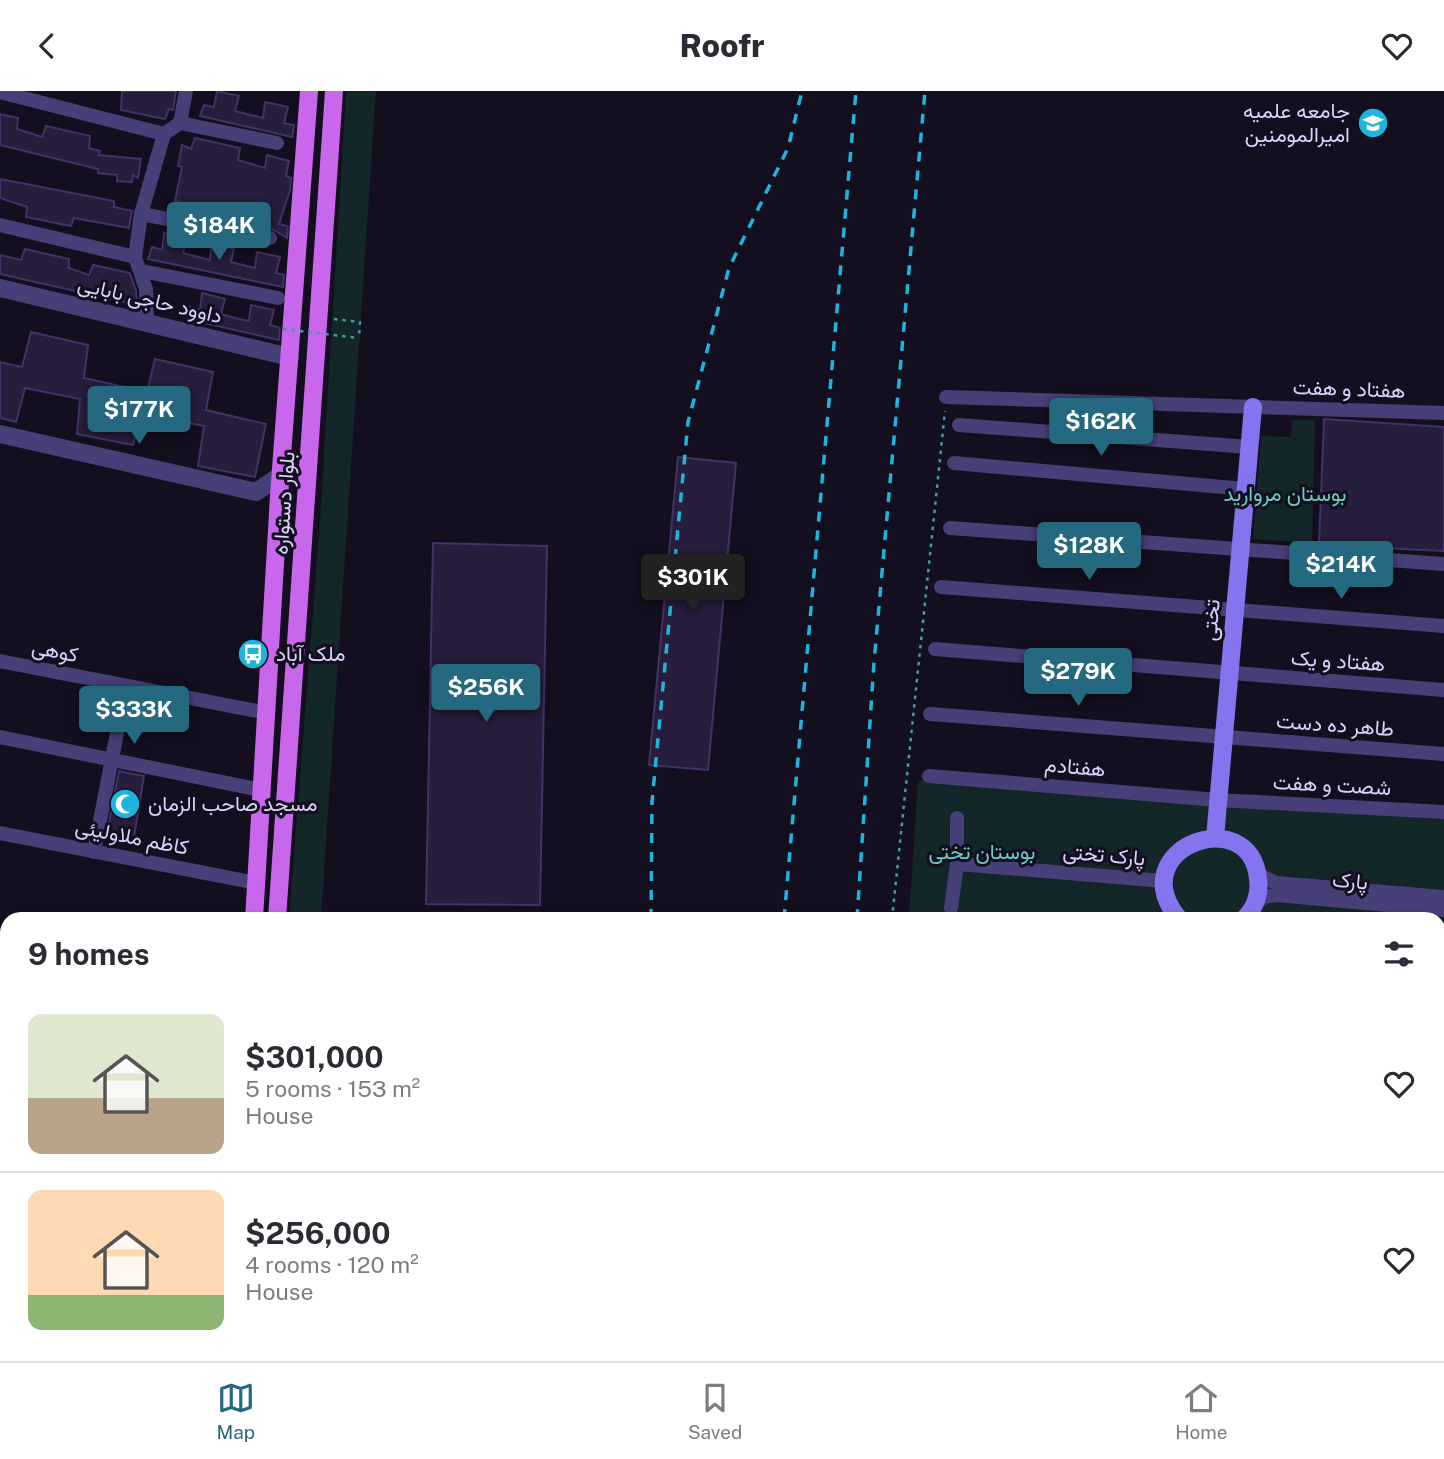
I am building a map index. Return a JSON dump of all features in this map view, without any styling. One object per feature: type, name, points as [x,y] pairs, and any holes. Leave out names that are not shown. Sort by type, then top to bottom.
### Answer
[{"type":"main road","name":"بلوار دستواره","points":[[278,912],[334,91]]},
{"type":"main road","name":"بلوار دستواره","points":[[254,912],[305,96]]},
{"type":"main road","name":"تختی","points":[[1215,838],[1253,407]]},
{"type":"main road","points":[[1175,912],[1165,895],[1164,881],[1176,854],[1194,842],[1215,838],[1242,849],[1258,874],[1259,889],[1255,904],[1249,912]]},
{"type":"street","points":[[147,322],[146,289],[135,257],[141,214],[164,134],[180,123],[187,91]]},
{"type":"street","points":[[0,92],[164,134]]},
{"type":"street","points":[[180,123],[277,143]]},
{"type":"street","points":[[141,214],[270,238]]},
{"type":"street","points":[[0,225],[135,257]]},
{"type":"street","points":[[142,271],[278,298]]},
{"type":"street","name":"داوود حاجی بابایی","points":[[0,288],[290,357]]},
{"type":"street","name":"هفتاد و هفت","points":[[946,397],[1444,413]]},
{"type":"street","points":[[959,425],[1249,447]]},
{"type":"street","points":[[0,433],[256,492],[281,475]]},
{"type":"street","points":[[954,463],[1245,489]]},
{"type":"street","points":[[950,528],[1444,564]]},
{"type":"street","points":[[941,587],[1444,626]]},
{"type":"street","name":"هفتاد و یک","points":[[935,649],[1444,689]]},
{"type":"street","name":"کوهی","points":[[0,661],[267,713]]},
{"type":"street","points":[[94,852],[125,686]]},
{"type":"street","name":"طاهر ده دست","points":[[930,713],[1444,754]]},
{"type":"street","points":[[0,737],[261,790]]},
{"type":"street","name":"هفتادم","points":[[929,776],[1218,800]]},
{"type":"street","name":"شصت و هفت","points":[[1218,800],[1444,812]]},
{"type":"street","points":[[951,908],[957,864],[957,818]]},
{"type":"street","name":"کاظم ملاولیئی","points":[[0,833],[256,883]]},
{"type":"street","name":"پارک تختی","points":[[957,864],[1164,881]]},
{"type":"street","name":"پارک","points":[[1258,874],[1276,883],[1444,910]]},
{"type":"street","name":"پارک","points":[[1255,904],[1265,897],[1276,895],[1444,897]]},
{"type":"path","points":[[283,329],[359,338],[360,322],[320,318]]},
{"type":"path","points":[[893,912],[946,397]]},
{"type":"green space","points":[[346,91],[376,91],[321,912],[290,912],[320,521]]},
{"type":"green space","name":"بوستان مروارید","points":[[1292,420],[1315,420],[1312,543],[1253,539],[1261,436],[1291,437]]},
{"type":"green space","name":"بوستان تختی","points":[[918,780],[1444,818],[1444,912],[909,912]]},
{"type":"building","points":[[122,91],[176,91],[173,110],[169,109],[165,119],[121,110]]},
{"type":"building","points":[[217,91],[239,96],[235,111],[263,118],[265,102],[288,107],[284,123],[294,125],[292,137],[200,116],[204,105],[214,107]]},
{"type":"building","points":[[0,114],[18,118],[17,129],[42,137],[46,126],[90,136],[89,148],[100,151],[99,155],[141,159],[138,178],[133,175],[132,182],[117,181],[117,175],[98,173],[98,169],[0,145]]},
{"type":"building","points":[[195,138],[240,148],[238,160],[265,168],[267,155],[289,161],[286,176],[291,178],[290,190],[279,224],[288,226],[287,238],[272,229],[186,213],[186,204],[175,201],[182,167],[178,166],[182,145],[191,149]]},
{"type":"building","points":[[0,179],[114,201],[114,207],[132,211],[129,228],[74,218],[71,226],[26,217],[27,207],[0,198]]},
{"type":"building","points":[[164,233],[186,239],[183,253],[210,260],[211,244],[234,249],[231,262],[255,268],[257,252],[280,257],[276,273],[284,275],[283,287],[148,259],[152,247],[162,250]]},
{"type":"building","points":[[25,249],[69,259],[69,268],[89,275],[93,265],[130,273],[137,305],[0,274],[0,255],[21,260]]},
{"type":"building","points":[[202,293],[225,299],[221,314],[239,319],[249,321],[251,305],[274,310],[270,325],[280,328],[279,340],[186,319],[190,307],[200,310]]},
{"type":"building","points":[[31,332],[88,345],[84,378],[147,392],[155,359],[213,372],[206,410],[266,424],[255,477],[198,466],[204,426],[142,413],[133,445],[77,434],[80,399],[25,388],[16,422],[0,418],[0,362],[22,367]]},
{"type":"building","points":[[1324,419],[1444,427],[1444,551],[1319,545]]},
{"type":"building","points":[[678,457],[736,463],[708,770],[649,765]]},
{"type":"building","points":[[433,543],[547,546],[540,905],[426,904]]},
{"type":"building","name":"مسجد صاحب الزمان","points":[[119,771],[144,776],[133,843],[106,839]]},
{"type":"railway","points":[[651,912],[652,802],[688,422],[729,268],[788,148],[802,91]]},
{"type":"railway","points":[[785,912],[856,91]]},
{"type":"railway","points":[[857,912],[874,662],[925,91]]},
{"type":"place","name":"جامعه علمیه امیرالمومنین","points":[[1373,123]]},
{"type":"place","name":"ملک آباد","points":[[253,654]]},
{"type":"place","name":"مسجد صاحب الزمان","points":[[125,804]]}]
